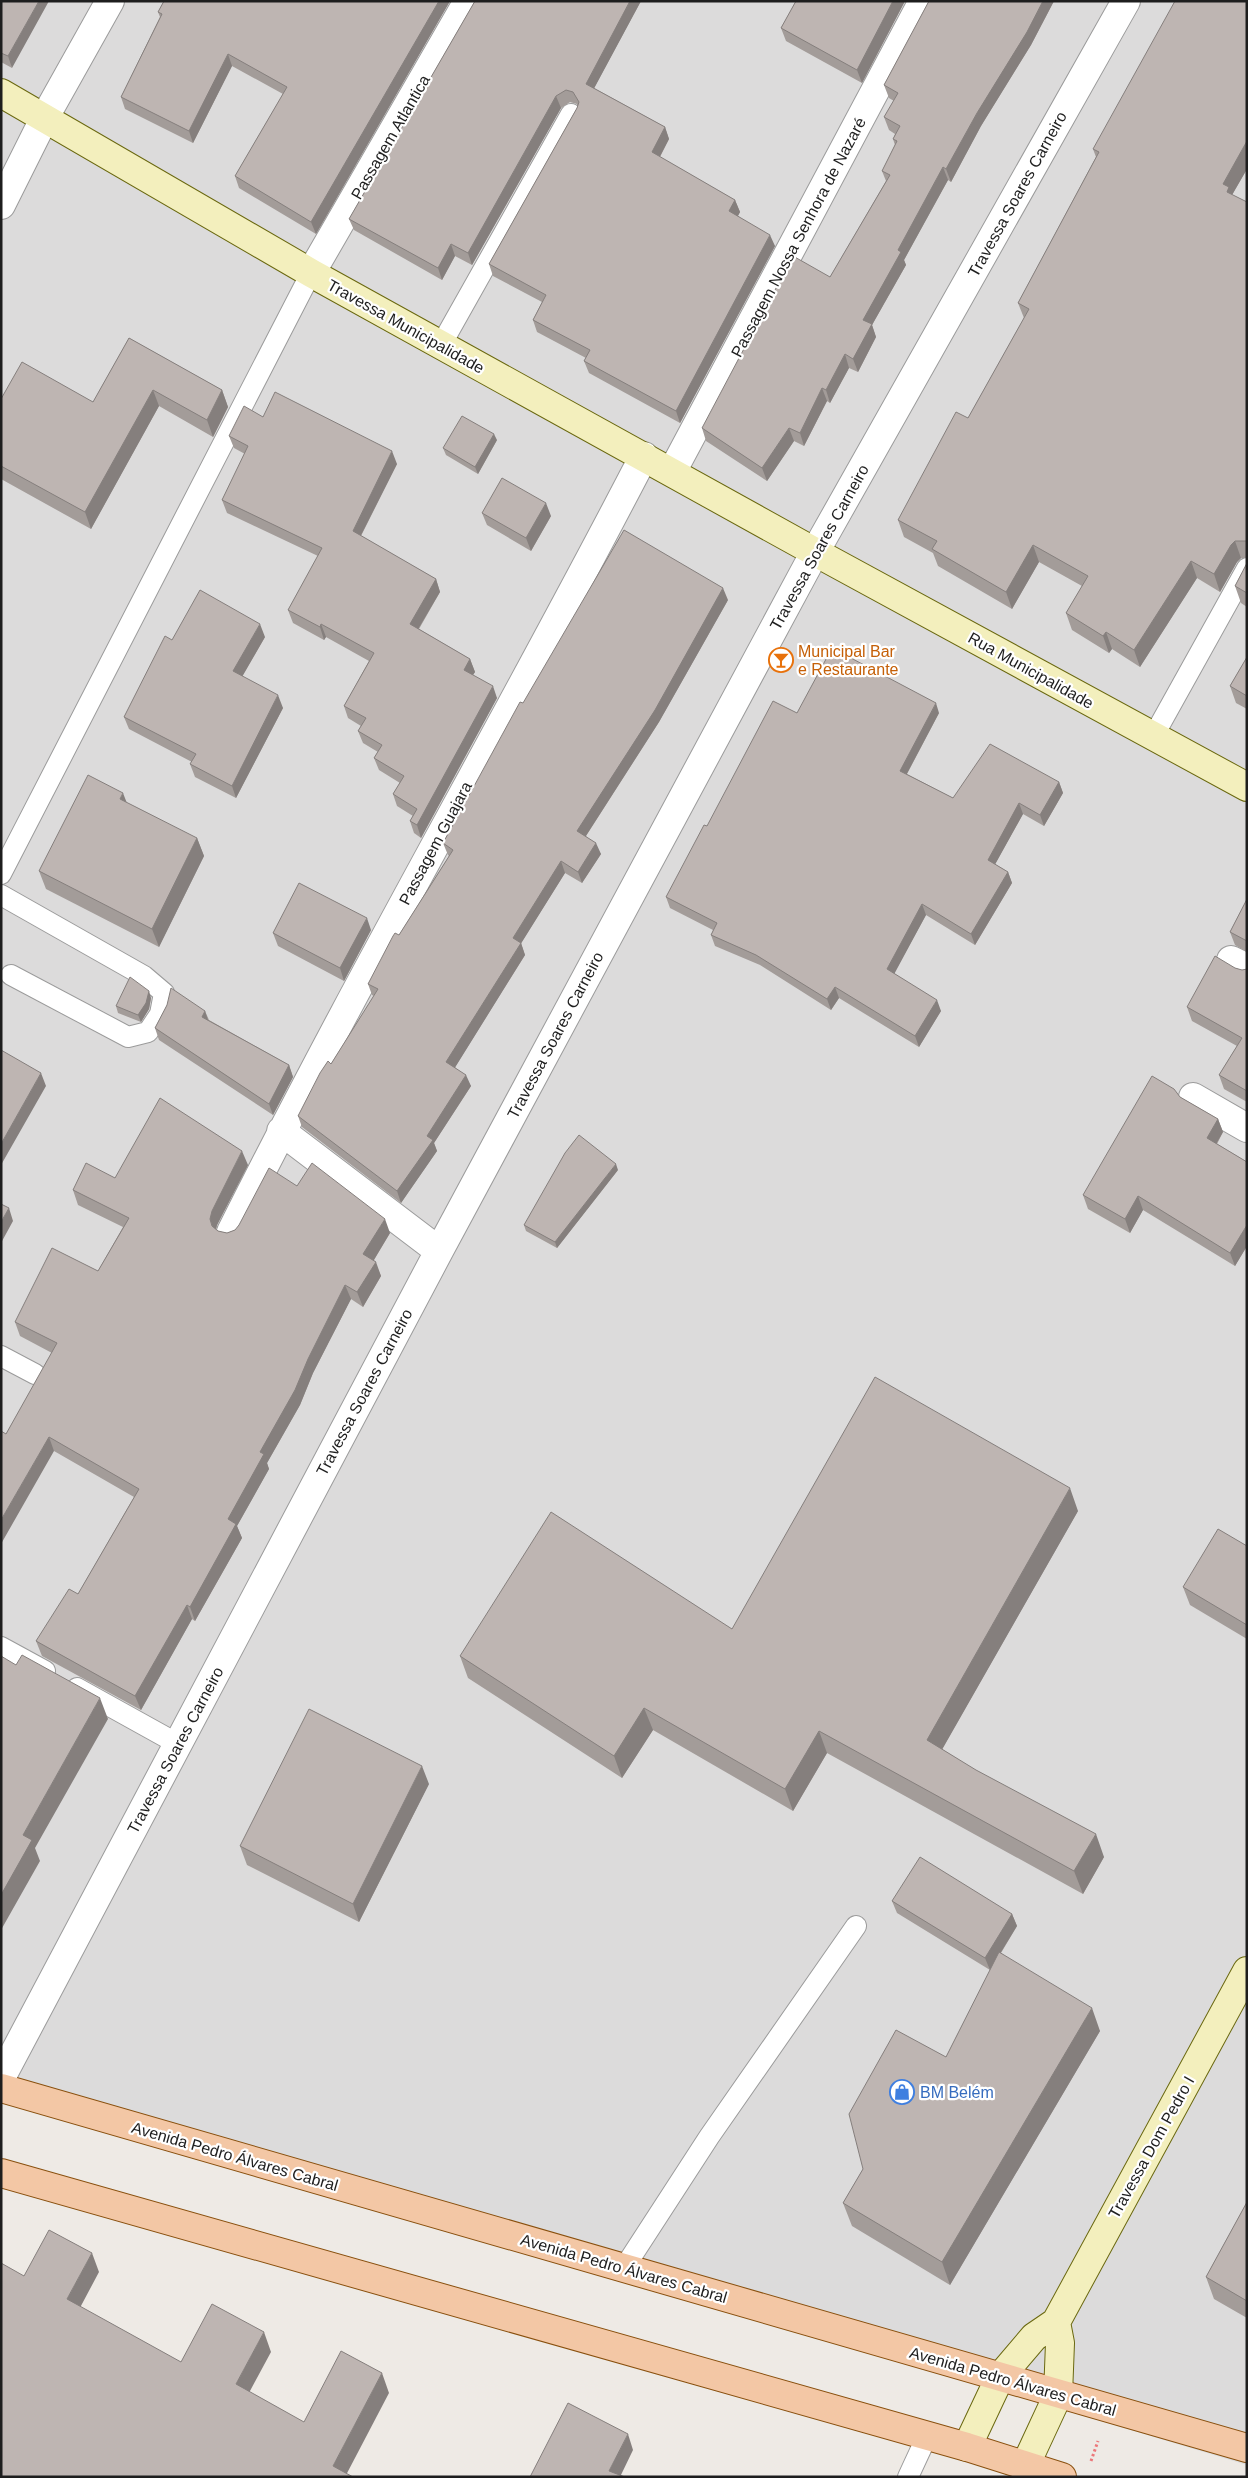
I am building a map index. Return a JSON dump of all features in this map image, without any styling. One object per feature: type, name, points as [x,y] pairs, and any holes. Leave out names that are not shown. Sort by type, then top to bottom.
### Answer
[{"type":"main road","name":"Avenida Pedro Álvares Cabral","points":[[1,2088],[1109,2410],[1247,2448]]},
{"type":"main road","points":[[1,2173],[967,2447],[1062,2477]]},
{"type":"street","points":[[1,205],[45,117],[110,1]]},
{"type":"street","name":"Passagem Atlantica","points":[[311,273],[468,1]]},
{"type":"street","name":"Passagem Nossa Senhora de Nazaré","points":[[672,472],[923,1]]},
{"type":"street","name":"Travessa Soares Carneiro","points":[[1,2078],[439,1251],[815,552],[1126,1]]},
{"type":"street","name":"Travessa Municipalidade","points":[[1,93],[311,273],[815,552]]},
{"type":"street","name":"Passagem Guajara","points":[[231,1232],[282,1132],[644,456]]},
{"type":"street","name":"Rua Municipalidade","points":[[815,552],[1247,788]]},
{"type":"street","points":[[1193,1097],[1247,1128]]},
{"type":"street","points":[[282,1132],[439,1251]]},
{"type":"street","name":"Travessa Dom Pedro I","points":[[967,2447],[1000,2377],[1034,2337],[1056,2322],[1247,1971]]},
{"type":"street","points":[[1025,2466],[1058,2395],[1060,2343],[1056,2322]]},
{"type":"lane","points":[[441,345],[570,114]]},
{"type":"lane","points":[[3,868],[311,273]]},
{"type":"lane","points":[[1153,737],[1247,568]]},
{"type":"lane","points":[[1,895],[144,976],[164,993],[160,1014],[148,1032],[128,1037],[11,975]]},
{"type":"lane","points":[[1,1356],[35,1374]]},
{"type":"lane","points":[[1,1647],[178,1744]]},
{"type":"lane","points":[[624,2268],[709,2137],[856,1926]]},
{"type":"lane","points":[[908,2477],[927,2436]]},
{"type":"path","points":[[1089,2468],[1109,2410]]},
{"type":"shaded area","points":[[1,1],[1247,1],[1247,2465],[1,2090]]},
{"type":"building","points":[[1,1],[39,1],[8,56],[1,53]]},
{"type":"building","points":[[164,1],[439,1],[311,222],[235,176],[287,87],[228,54],[189,131],[121,97],[162,14],[158,12]]},
{"type":"building","points":[[475,1],[630,1],[586,84],[665,127],[652,152],[735,200],[729,211],[770,235],[676,411],[584,361],[590,350],[533,320],[546,295],[489,264],[577,108],[579,102],[573,92],[566,90],[556,96],[468,253],[451,244],[438,268],[349,219]]},
{"type":"building","points":[[796,1],[893,1],[857,70],[781,28]]},
{"type":"building","points":[[929,1],[1043,1],[1027,32],[977,113],[946,169],[943,167],[898,250],[901,252],[863,320],[872,324],[853,359],[845,354],[826,390],[822,388],[800,433],[789,428],[762,468],[702,428],[793,256],[830,277],[890,175],[882,171],[897,141],[893,139],[900,126],[884,117],[898,93],[884,85]]},
{"type":"building","points":[[1175,1],[1247,1],[1247,141],[1223,184],[1229,187],[1227,192],[1247,202],[1247,541],[1235,541],[1231,545],[1214,574],[1191,561],[1134,650],[1106,632],[1103,636],[1066,613],[1088,576],[1033,545],[1006,592],[932,549],[937,541],[898,520],[956,412],[968,418],[1029,309],[1018,303],[1099,152],[1093,149]]},
{"type":"building","points":[[129,338],[222,390],[207,420],[153,390],[85,512],[1,466],[1,399],[22,362],[93,402]]},
{"type":"building","points":[[275,392],[392,451],[353,531],[436,579],[410,624],[470,659],[464,670],[493,686],[417,825],[410,821],[417,809],[393,794],[404,776],[374,758],[382,745],[358,731],[366,718],[344,706],[374,653],[321,624],[320,627],[288,610],[322,548],[222,500],[248,446],[229,436],[244,406],[263,417]]},
{"type":"building","points":[[462,416],[494,434],[475,467],[443,448]]},
{"type":"building","points":[[502,478],[546,503],[526,538],[482,513]]},
{"type":"building","points":[[624,530],[723,588],[655,710],[577,831],[596,843],[578,872],[561,861],[513,938],[521,943],[446,1062],[466,1075],[427,1136],[433,1140],[397,1191],[298,1116],[320,1073],[328,1061],[331,1064],[378,989],[368,984],[393,936],[395,933],[399,935],[453,850],[443,843],[520,702],[523,703]]},
{"type":"building","points":[[1247,563],[1247,593],[1235,586]]},
{"type":"building","points":[[200,590],[260,624],[233,671],[278,695],[232,786],[190,764],[196,754],[124,717],[165,636],[172,640]]},
{"type":"building","points":[[832,648],[936,703],[900,771],[953,798],[990,744],[1059,782],[1040,815],[1019,803],[988,860],[1008,872],[971,934],[922,904],[887,969],[937,1000],[915,1036],[835,987],[827,999],[756,955],[711,935],[717,923],[666,897],[704,825],[707,826],[773,701],[797,713]]},
{"type":"building","points":[[1247,657],[1247,696],[1230,686]]},
{"type":"building","points":[[88,775],[123,793],[120,799],[197,838],[152,929],[39,871]]},
{"type":"building","points":[[299,883],[367,918],[340,968],[273,933]]},
{"type":"building","points":[[1247,899],[1247,941],[1230,932]]},
{"type":"building","points":[[1215,956],[1235,968],[1247,969],[1247,1091],[1219,1075],[1242,1038],[1187,1007]]},
{"type":"building","points":[[130,977],[149,991],[146,1003],[138,1015],[116,1006]]},
{"type":"building","points":[[171,988],[205,1011],[202,1017],[289,1065],[269,1104],[155,1028],[167,1005]]},
{"type":"building","points":[[1,1050],[41,1073],[1,1144]]},
{"type":"building","points":[[1152,1076],[1174,1089],[1180,1097],[1218,1119],[1207,1138],[1247,1162],[1247,1225],[1230,1253],[1138,1196],[1125,1219],[1083,1195]]},
{"type":"building","points":[[160,1098],[242,1151],[212,1211],[210,1219],[212,1226],[218,1231],[227,1233],[235,1230],[269,1168],[297,1186],[312,1163],[385,1219],[363,1254],[376,1262],[357,1292],[345,1285],[308,1359],[295,1390],[260,1452],[264,1454],[228,1519],[236,1524],[190,1607],[187,1605],[135,1696],[36,1641],[69,1589],[78,1594],[139,1489],[49,1437],[1,1520],[1,1431],[6,1434],[57,1343],[15,1322],[52,1248],[98,1271],[129,1218],[73,1190],[86,1163],[115,1178]]},
{"type":"building","points":[[579,1135],[616,1164],[555,1242],[524,1225],[565,1153]]},
{"type":"building","points":[[1,1204],[9,1208],[1,1222]]},
{"type":"building","points":[[875,1377],[1070,1488],[927,1740],[976,1770],[1096,1834],[1074,1871],[819,1731],[785,1789],[644,1708],[614,1756],[460,1656],[551,1512],[732,1629]]},
{"type":"building","points":[[1218,1529],[1247,1546],[1247,1625],[1183,1587]]},
{"type":"building","points":[[22,1655],[100,1698],[23,1835],[32,1840],[1,1895],[1,1656],[16,1665]]},
{"type":"building","points":[[309,1709],[422,1766],[353,1904],[240,1846]]},
{"type":"building","points":[[920,1857],[1012,1914],[985,1958],[892,1901]]},
{"type":"building","points":[[999,1952],[1092,2008],[942,2262],[843,2203],[863,2169],[849,2114],[896,2030],[946,2057]]},
{"type":"building","points":[[1247,2202],[1247,2301],[1206,2277]]},
{"type":"building","points":[[49,2230],[92,2253],[67,2299],[181,2362],[212,2304],[264,2332],[236,2384],[304,2422],[341,2351],[382,2373],[333,2466],[353,2477],[1,2477],[1,2263],[24,2276]]},
{"type":"building","points":[[568,2403],[628,2434],[609,2471],[625,2477],[530,2477]]},
{"type":"place","name":"Municipal Bar e Restaurante","points":[[781,660]]},
{"type":"place","name":"BM Belém","points":[[902,2092]]}]
